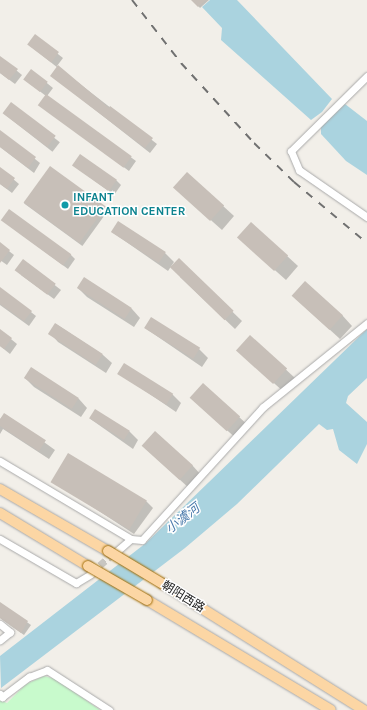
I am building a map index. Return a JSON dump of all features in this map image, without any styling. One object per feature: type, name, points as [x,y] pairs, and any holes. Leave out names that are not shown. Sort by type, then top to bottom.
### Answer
[{"type":"main road","name":"朝阳西路","points":[[0,489],[112,551],[364,710]]},
{"type":"main road","name":"朝阳西路","points":[[0,513],[89,570],[147,600],[331,710]]},
{"type":"street","points":[[367,76],[291,151],[299,170],[367,218]]},
{"type":"street","points":[[112,551],[131,540],[142,540],[263,407],[367,323]]},
{"type":"street","points":[[0,460],[131,540]]},
{"type":"street","points":[[0,538],[76,583],[89,570]]},
{"type":"street","points":[[0,624],[10,632],[0,640]]},
{"type":"street","points":[[1,696],[37,672],[47,670],[109,710]]},
{"type":"green space","points":[[44,676],[56,679],[100,710],[0,710],[0,700],[7,703],[26,684]]},
{"type":"water","points":[[210,0],[237,0],[332,99],[322,112],[311,120],[221,40],[222,28],[202,7]]},
{"type":"water","points":[[345,104],[367,121],[367,175],[346,161],[321,134],[321,127]]},
{"type":"water","name":"小澞河","points":[[367,329],[367,378],[348,396],[346,403],[367,422],[367,444],[357,464],[339,450],[333,429],[327,430],[319,424],[237,504],[185,548],[1,688],[0,656],[146,543]]},
{"type":"building","points":[[191,0],[206,0],[198,7]]},
{"type":"building","points":[[35,34],[59,52],[51,62],[27,44]]},
{"type":"building","points":[[0,56],[18,69],[9,80],[0,73]]},
{"type":"building","points":[[58,65],[109,108],[110,106],[153,138],[145,148],[50,76]]},
{"type":"building","points":[[31,69],[48,82],[40,92],[23,79]]},
{"type":"building","points":[[46,94],[132,156],[124,168],[38,105]]},
{"type":"building","points":[[11,102],[56,136],[47,147],[3,113]]},
{"type":"building","points":[[0,130],[36,157],[28,168],[0,147]]},
{"type":"building","points":[[80,154],[117,180],[109,191],[72,165]]},
{"type":"building","name":"INFANT EDUCATION CENTER","points":[[50,166],[106,207],[79,243],[24,202]]},
{"type":"building","points":[[0,167],[15,178],[7,189],[0,184]]},
{"type":"building","points":[[187,172],[224,205],[210,221],[173,188]]},
{"type":"building","points":[[9,209],[71,254],[63,266],[1,220]]},
{"type":"building","points":[[118,221],[166,252],[159,263],[111,232]]},
{"type":"building","points":[[251,222],[288,255],[274,271],[237,238]]},
{"type":"building","points":[[0,242],[10,250],[0,263]]},
{"type":"building","points":[[179,258],[234,311],[225,320],[170,267]]},
{"type":"building","points":[[23,259],[56,284],[47,295],[15,270]]},
{"type":"building","points":[[84,277],[132,308],[125,319],[77,288]]},
{"type":"building","points":[[305,281],[343,315],[330,330],[292,296]]},
{"type":"building","points":[[0,287],[32,311],[24,321],[0,304]]},
{"type":"building","points":[[151,317],[200,348],[193,359],[144,328]]},
{"type":"building","points":[[55,323],[103,354],[96,365],[48,334]]},
{"type":"building","points":[[0,329],[12,338],[4,349],[0,346]]},
{"type":"building","points":[[250,335],[287,368],[273,384],[236,351]]},
{"type":"building","points":[[124,363],[173,394],[166,405],[117,374]]},
{"type":"building","points":[[31,367],[79,398],[72,409],[24,378]]},
{"type":"building","points":[[203,383],[240,416],[227,431],[190,398]]},
{"type":"building","points":[[95,409],[130,431],[124,440],[89,418]]},
{"type":"building","points":[[4,413],[46,440],[39,451],[0,426],[0,419]]},
{"type":"building","points":[[155,431],[193,465],[180,480],[142,446]]},
{"type":"building","points":[[68,453],[147,500],[129,530],[50,482]]},
{"type":"building","points":[[0,602],[28,621],[21,633],[0,618]]},
{"type":"tunnel","points":[[92,572],[116,551]]},
{"type":"railway","points":[[132,0],[181,63],[254,143],[294,182],[367,243]]},
{"type":"place","name":"INFANT EDUCATION CENTER","points":[[65,205]]}]
